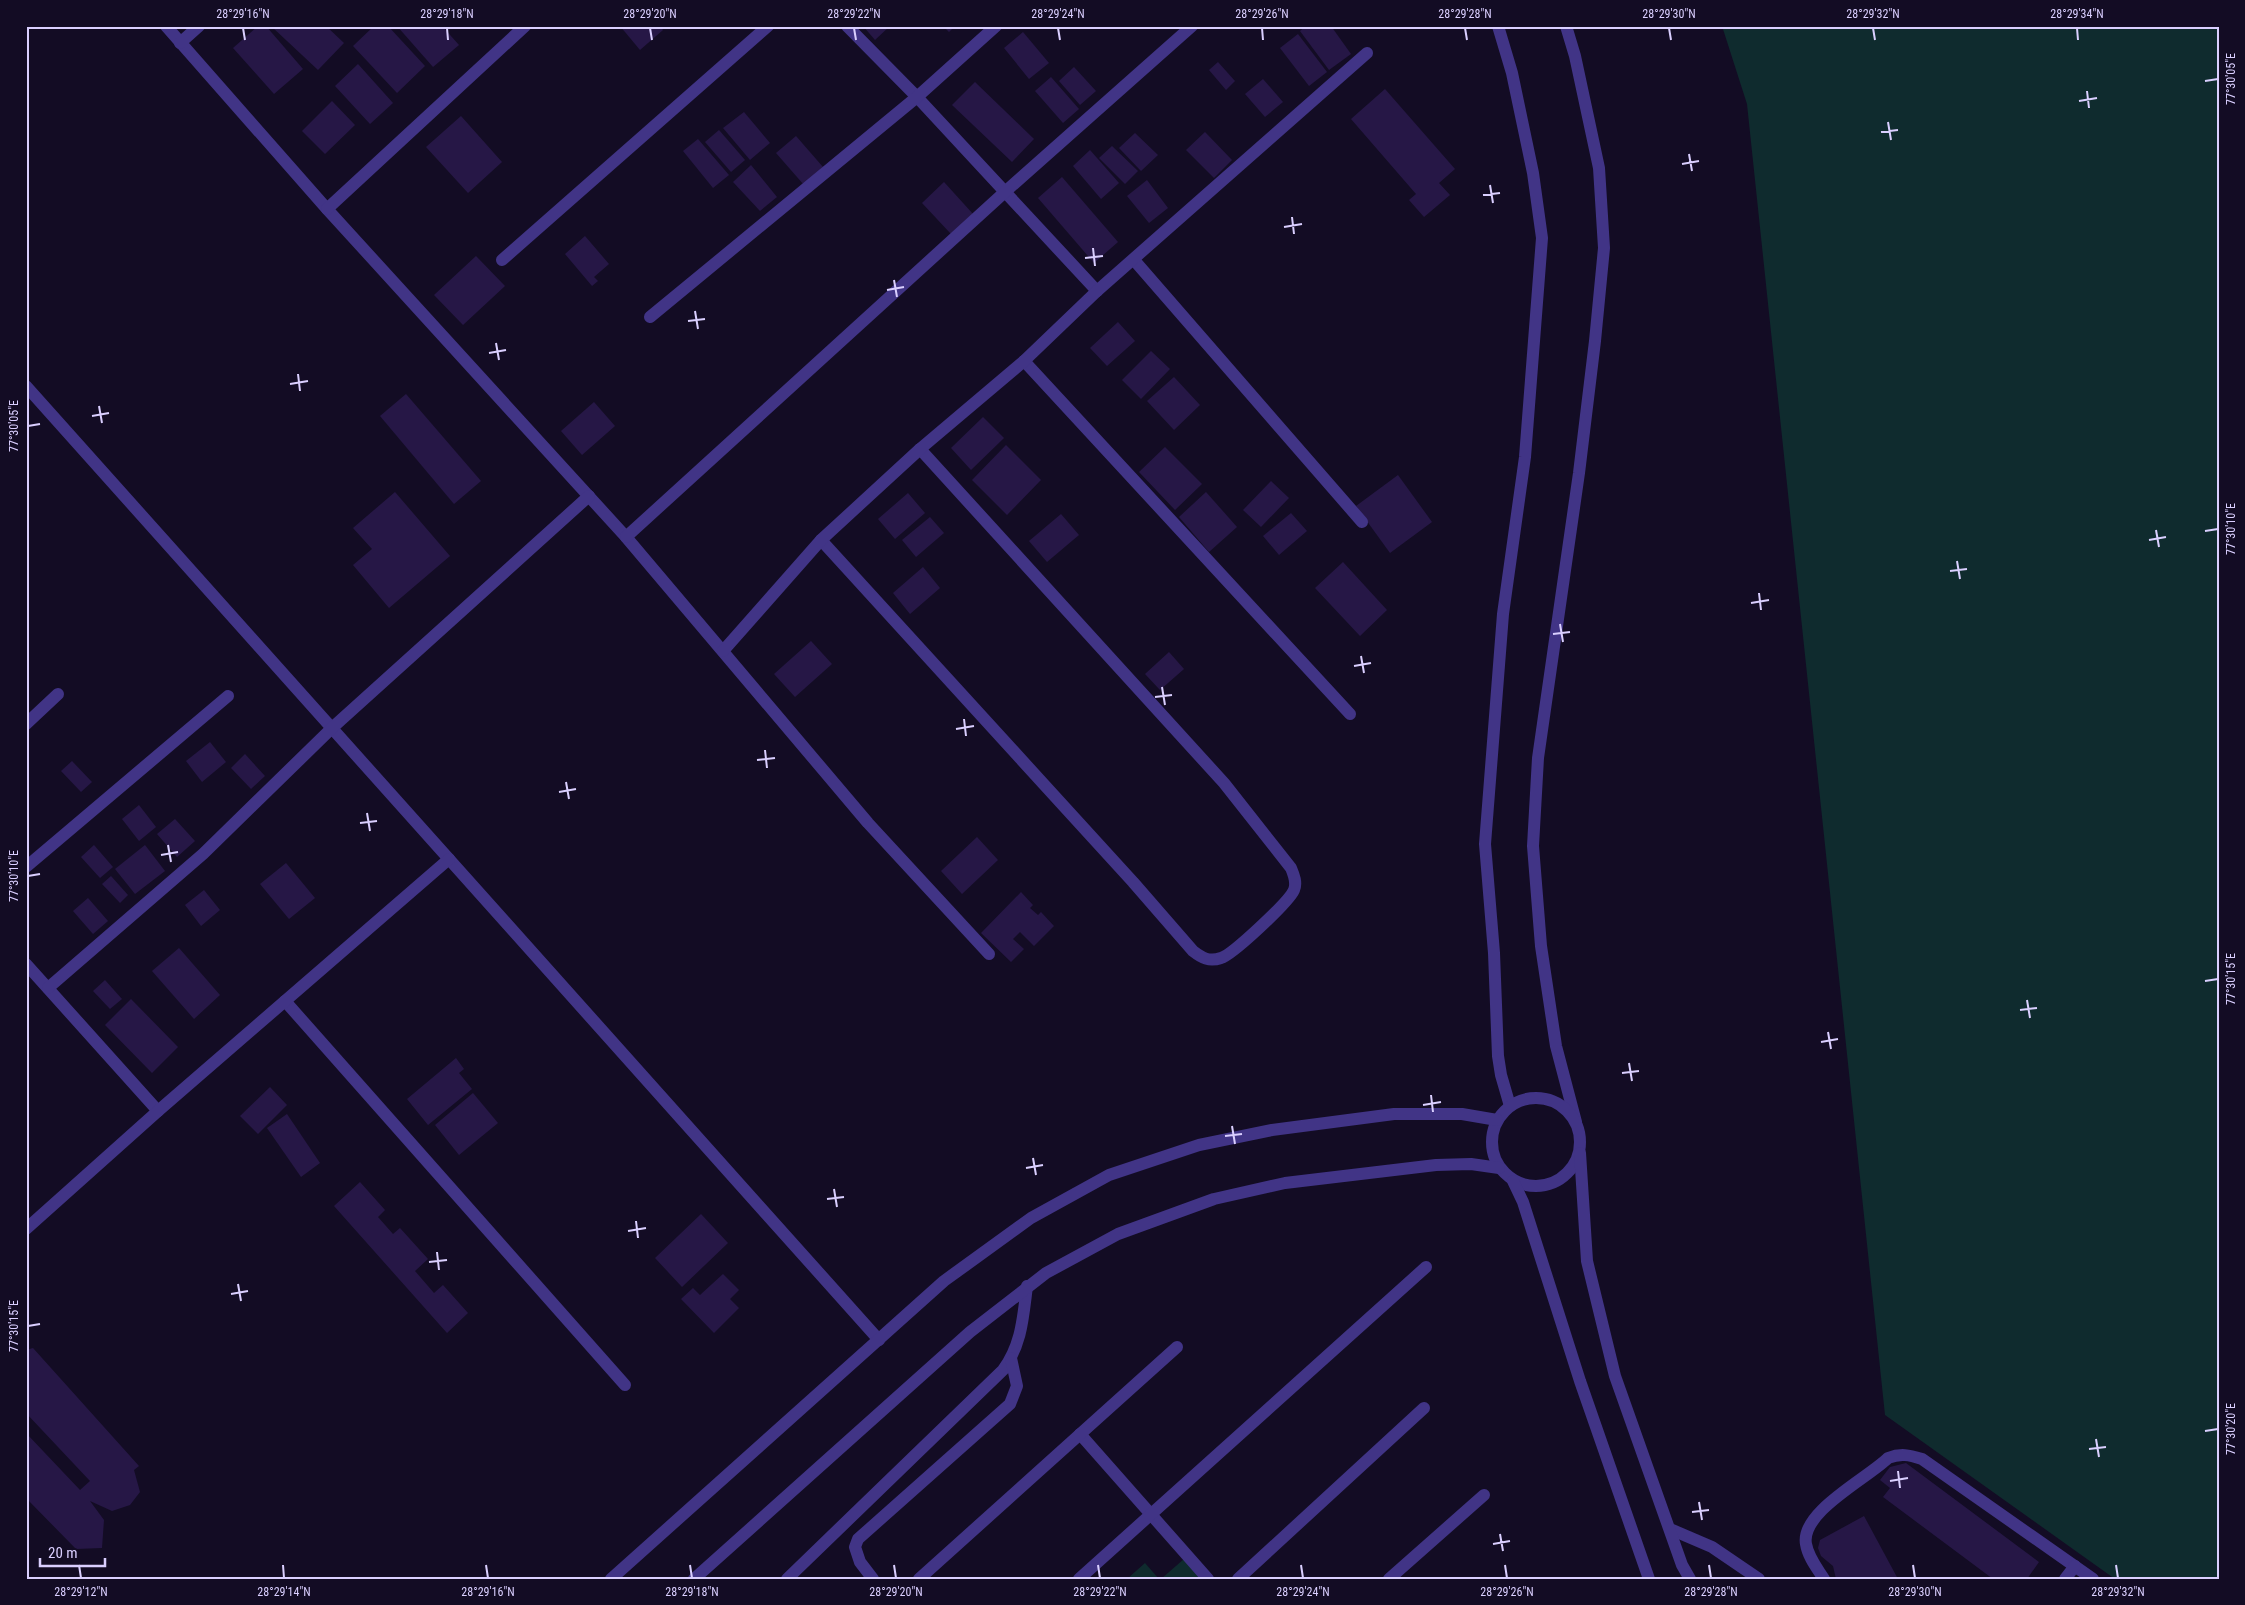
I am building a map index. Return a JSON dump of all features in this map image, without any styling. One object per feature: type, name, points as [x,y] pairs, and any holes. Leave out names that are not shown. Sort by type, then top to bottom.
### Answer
[{"type":"street","points":[[166,26],[326,209],[626,538],[868,823],[989,954]]},
{"type":"street","points":[[180,43],[199,26]]},
{"type":"street","points":[[326,209],[525,26]]},
{"type":"street","points":[[502,260],[768,26]]},
{"type":"street","points":[[847,26],[917,97],[1097,290]]},
{"type":"street","points":[[650,317],[917,97],[996,26]]},
{"type":"street","points":[[626,538],[1006,191],[1192,26]]},
{"type":"street","points":[[1498,26],[1512,73],[1530,154],[1542,238],[1525,457],[1503,614],[1485,844],[1494,953],[1498,1056],[1500,1075],[1510,1106]]},
{"type":"street","points":[[1566,26],[1575,56],[1599,168],[1604,248],[1579,473],[1538,758],[1533,846],[1541,946],[1555,1037],[1576,1122],[1580,1153],[1587,1261],[1615,1376],[1682,1564],[1690,1579]]},
{"type":"street","points":[[723,651],[821,540],[920,449],[1024,361],[1097,290],[1134,260],[1367,53]]},
{"type":"street","points":[[1134,260],[1362,522]]},
{"type":"street","points":[[1024,361],[1350,714]]},
{"type":"street","points":[[26,386],[879,1340]]},
{"type":"street","points":[[821,540],[1133,882],[1193,951],[1201,958],[1211,960],[1231,954],[1294,891],[1295,879],[1291,868],[1224,783],[920,449]]},
{"type":"street","points":[[48,988],[203,854],[332,728],[588,496]]},
{"type":"street","points":[[26,724],[58,694]]},
{"type":"street","points":[[26,867],[228,696]]},
{"type":"street","points":[[26,1229],[158,1111],[449,859]]},
{"type":"street","points":[[26,964],[158,1111]]},
{"type":"street","points":[[285,1001],[626,1385]]},
{"type":"street","points":[[1576,1122],[1564,1107],[1549,1099],[1529,1098],[1510,1106],[1497,1120],[1492,1140],[1493,1155],[1499,1168],[1513,1181],[1523,1202],[1580,1381],[1649,1579]]},
{"type":"street","points":[[611,1579],[944,1281],[1023,1224],[1109,1175],[1199,1145],[1272,1130],[1394,1114],[1462,1114],[1497,1120]]},
{"type":"street","points":[[1513,1181],[1533,1187],[1553,1185],[1572,1171],[1580,1153]]},
{"type":"street","points":[[694,1579],[970,1332],[1046,1273],[1118,1234],[1214,1199],[1286,1182],[1436,1164],[1471,1164],[1499,1168]]},
{"type":"street","points":[[1079,1579],[1426,1267]]},
{"type":"street","points":[[787,1579],[1003,1370],[1021,1336],[1027,1286]]},
{"type":"street","points":[[919,1579],[1177,1346]]},
{"type":"street","points":[[873,1579],[860,1562],[855,1546],[858,1539],[1010,1404],[1017,1386],[1011,1358]]},
{"type":"street","points":[[1238,1579],[1424,1408]]},
{"type":"street","points":[[1080,1434],[1208,1579]]},
{"type":"street","points":[[1824,1579],[1806,1545],[1805,1539],[1813,1518],[1888,1458],[1909,1454],[1922,1459],[2093,1579]]},
{"type":"street","points":[[1389,1579],[1484,1495]]},
{"type":"street","points":[[1670,1529],[1712,1547],[1759,1579]]},
{"type":"street","points":[[2065,1579],[2075,1566]]},
{"type":"green space","points":[[1722,26],[2219,26],[2219,1579],[2115,1579],[1885,1415],[1747,104]]},
{"type":"green space","points":[[1184,1559],[1201,1579],[1161,1579]]},
{"type":"green space","points":[[1145,1563],[1159,1579],[1127,1579]]},
{"type":"building","points":[[258,26],[266,26],[303,69],[274,94],[233,48]]},
{"type":"building","points":[[271,26],[326,26],[344,43],[318,70]]},
{"type":"building","points":[[374,26],[388,26],[425,66],[397,93],[353,46]]},
{"type":"building","points":[[397,26],[442,26],[459,45],[433,67]]},
{"type":"building","points":[[620,26],[660,26],[663,30],[640,50]]},
{"type":"building","points":[[863,26],[890,26],[875,40]]},
{"type":"building","points":[[943,26],[955,26],[949,32]]},
{"type":"building","points":[[1306,26],[1331,26],[1351,54],[1329,70],[1300,31]]},
{"type":"building","points":[[1023,32],[1049,63],[1029,79],[1004,48]]},
{"type":"building","points":[[1298,34],[1327,72],[1309,86],[1280,48]]},
{"type":"building","points":[[1218,62],[1235,81],[1226,90],[1209,70]]},
{"type":"building","points":[[358,64],[393,103],[370,124],[335,86]]},
{"type":"building","points":[[1074,67],[1096,91],[1080,105],[1059,81]]},
{"type":"building","points":[[1051,77],[1079,109],[1063,123],[1035,91]]},
{"type":"building","points":[[1263,79],[1283,102],[1265,117],[1245,94]]},
{"type":"building","points":[[975,82],[1034,139],[1012,162],[952,105]]},
{"type":"building","points":[[1385,89],[1455,169],[1439,183],[1450,195],[1424,217],[1409,200],[1416,194],[1351,119]]},
{"type":"building","points":[[332,101],[355,125],[325,154],[302,131]]},
{"type":"building","points":[[744,112],[770,143],[750,160],[723,128]]},
{"type":"building","points":[[461,116],[502,162],[468,193],[426,147]]},
{"type":"building","points":[[719,130],[745,160],[731,172],[705,142]]},
{"type":"building","points":[[1205,132],[1232,160],[1214,178],[1186,150]]},
{"type":"building","points":[[1135,133],[1158,155],[1141,171],[1119,148]]},
{"type":"building","points":[[796,136],[823,167],[804,185],[776,153]]},
{"type":"building","points":[[698,139],[729,175],[713,188],[683,151]]},
{"type":"building","points":[[1112,146],[1138,171],[1125,184],[1099,158]]},
{"type":"building","points":[[1090,150],[1119,183],[1101,199],[1073,166]]},
{"type":"building","points":[[751,165],[777,197],[760,211],[733,182]]},
{"type":"building","points":[[1062,177],[1118,242],[1094,263],[1038,198]]},
{"type":"building","points":[[1147,180],[1168,208],[1149,223],[1127,196]]},
{"type":"building","points":[[944,182],[973,214],[951,234],[922,203]]},
{"type":"building","points":[[585,236],[609,264],[594,277],[598,281],[592,286],[565,254]]},
{"type":"building","points":[[476,256],[505,286],[463,325],[434,295]]},
{"type":"building","points":[[1118,322],[1135,341],[1107,366],[1090,348]]},
{"type":"building","points":[[1151,351],[1170,369],[1141,399],[1122,380]]},
{"type":"building","points":[[1174,377],[1200,405],[1174,430],[1147,401]]},
{"type":"building","points":[[406,394],[481,481],[454,504],[380,416]]},
{"type":"building","points":[[594,402],[615,426],[582,455],[561,431]]},
{"type":"building","points":[[983,417],[1004,438],[971,470],[951,448]]},
{"type":"building","points":[[1006,445],[1041,480],[1007,515],[972,480]]},
{"type":"building","points":[[1165,447],[1202,484],[1175,510],[1139,472]]},
{"type":"building","points":[[1398,475],[1432,522],[1390,553],[1356,506]]},
{"type":"building","points":[[1271,481],[1289,498],[1261,527],[1243,510]]},
{"type":"building","points":[[395,492],[450,556],[389,608],[353,565],[372,549],[353,528]]},
{"type":"building","points":[[1206,492],[1237,527],[1209,552],[1179,517]]},
{"type":"building","points":[[908,493],[925,513],[895,539],[878,519]]},
{"type":"building","points":[[1291,513],[1307,531],[1279,555],[1263,536]]},
{"type":"building","points":[[1061,514],[1079,535],[1047,562],[1029,541]]},
{"type":"building","points":[[930,517],[944,533],[916,557],[902,540]]},
{"type":"building","points":[[1343,562],[1387,610],[1360,636],[1315,588]]},
{"type":"building","points":[[923,567],[940,588],[910,614],[893,593]]},
{"type":"building","points":[[811,641],[832,664],[795,697],[774,674]]},
{"type":"building","points":[[1169,652],[1184,669],[1160,690],[1145,674]]},
{"type":"building","points":[[210,742],[226,762],[202,782],[186,761]]},
{"type":"building","points":[[245,754],[265,776],[251,789],[231,768]]},
{"type":"building","points":[[72,761],[92,782],[81,792],[61,771]]},
{"type":"building","points":[[139,805],[156,827],[139,841],[122,819]]},
{"type":"building","points":[[175,819],[195,841],[177,857],[157,834]]},
{"type":"building","points":[[977,837],[998,860],[962,894],[941,871]]},
{"type":"building","points":[[94,845],[113,867],[100,878],[81,857]]},
{"type":"building","points":[[145,845],[165,871],[135,894],[115,869]]},
{"type":"building","points":[[286,863],[315,898],[289,919],[260,884]]},
{"type":"building","points":[[111,876],[128,895],[120,903],[102,884]]},
{"type":"building","points":[[204,890],[220,910],[201,926],[185,905]]},
{"type":"building","points":[[1021,892],[1033,905],[1030,908],[1038,915],[1041,912],[1054,926],[1034,946],[1020,932],[1013,939],[1024,949],[1011,962],[981,933]]},
{"type":"building","points":[[88,898],[108,921],[93,934],[73,911]]},
{"type":"building","points":[[179,948],[220,995],[194,1019],[152,971]]},
{"type":"building","points":[[105,980],[122,999],[110,1009],[93,991]]},
{"type":"building","points":[[131,999],[178,1047],[152,1073],[105,1025]]},
{"type":"building","points":[[456,1058],[464,1069],[459,1073],[472,1089],[428,1125],[407,1099]]},
{"type":"building","points":[[270,1087],[287,1105],[258,1134],[240,1116]]},
{"type":"building","points":[[473,1093],[498,1123],[459,1155],[435,1125]]},
{"type":"building","points":[[287,1114],[320,1163],[301,1177],[267,1128]]},
{"type":"building","points":[[360,1182],[385,1210],[378,1217],[393,1234],[400,1228],[428,1259],[415,1271],[434,1293],[443,1285],[468,1313],[447,1333],[334,1206]]},
{"type":"building","points":[[701,1214],[728,1243],[682,1287],[655,1258]]},
{"type":"building","points":[[723,1274],[739,1290],[730,1299],[739,1308],[714,1333],[681,1299],[693,1288],[700,1295]]},
{"type":"building","points":[[33,1348],[139,1466],[134,1470],[140,1492],[130,1505],[112,1511],[90,1501],[104,1520],[102,1548],[76,1549],[26,1498],[26,1433],[80,1490],[90,1481],[26,1413],[26,1350]]},
{"type":"building","points":[[1906,1463],[2039,1562],[2027,1579],[1993,1579],[1883,1497],[1890,1488],[1880,1480],[1890,1467]]},
{"type":"building","points":[[1864,1516],[1898,1579],[1836,1579],[1833,1566],[1821,1556],[1818,1548],[1820,1540]]}]
